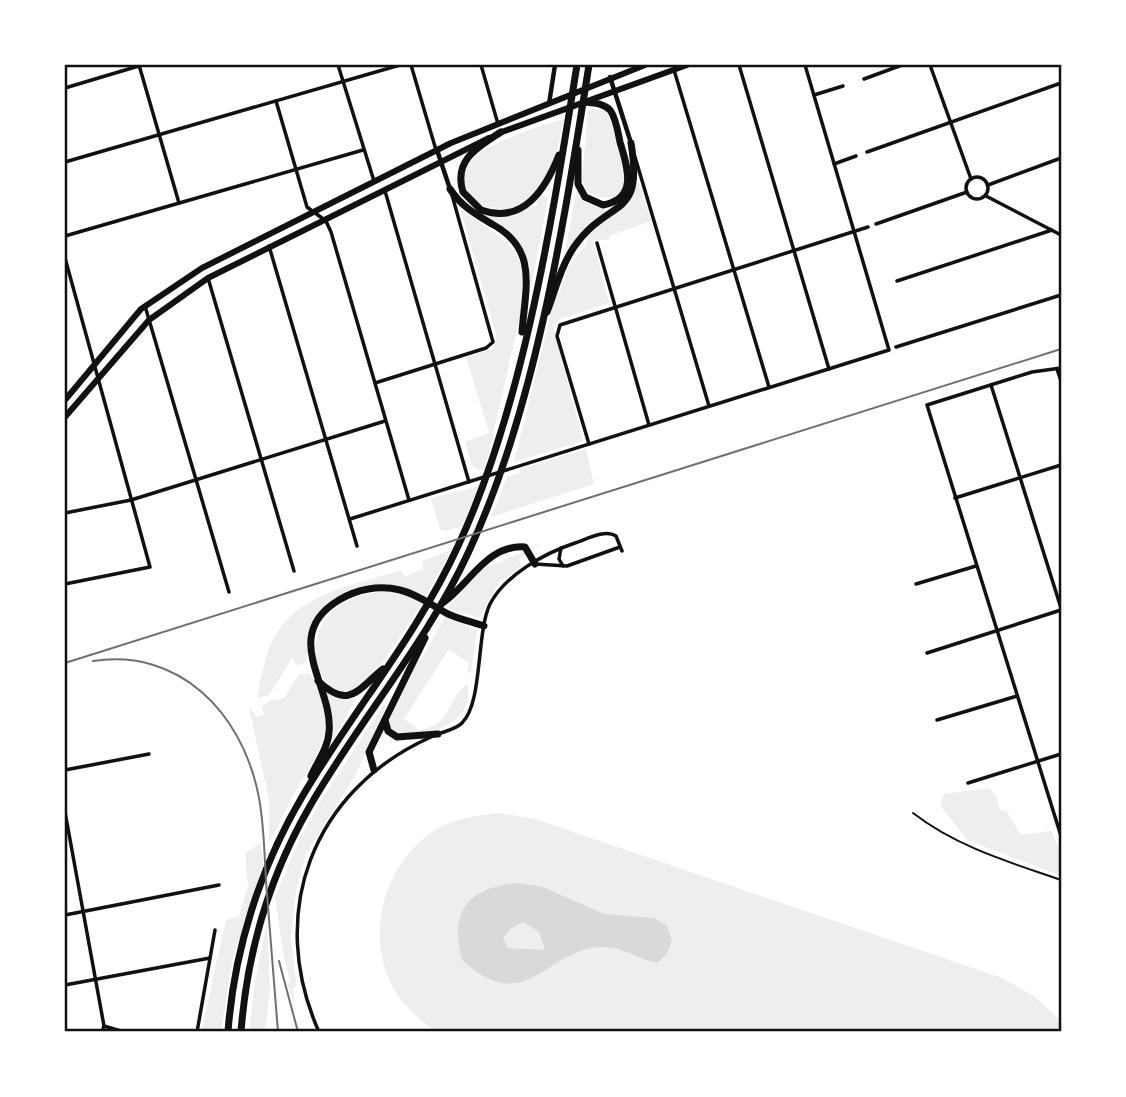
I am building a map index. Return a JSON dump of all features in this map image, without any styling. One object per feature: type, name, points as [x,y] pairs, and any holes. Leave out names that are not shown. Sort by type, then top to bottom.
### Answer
[{"type":"highway","points":[[302,796],[429,604],[471,517],[495,450],[520,357],[565,141],[577,65]]},
{"type":"highway","points":[[241,1032],[253,949],[265,907],[289,846],[320,790],[428,627],[465,560],[495,490],[536,342],[553,267],[589,65]]},
{"type":"highway","points":[[579,128],[577,175],[580,191],[596,203],[615,202],[627,189],[629,174],[612,114],[594,101],[584,102]]},
{"type":"highway","points":[[501,132],[472,152],[461,173],[462,187],[468,200],[491,213],[519,209],[538,195],[548,182],[565,141]]},
{"type":"highway","points":[[536,342],[564,267],[575,246],[591,227],[622,205],[631,194],[636,174],[631,143]]},
{"type":"highway","points":[[450,188],[463,205],[509,237],[523,259],[528,287],[520,357]]},
{"type":"highway","points":[[441,604],[454,594],[478,567],[501,553],[525,547],[535,564]]},
{"type":"highway","points":[[227,1032],[239,960],[253,908],[271,858],[302,796],[329,732],[311,663],[311,641],[317,624],[329,607],[347,596],[371,589],[394,589],[419,598],[447,614],[484,626]]},
{"type":"highway","points":[[374,770],[369,752],[421,651],[428,627]]},
{"type":"highway","points":[[317,680],[335,693],[354,694],[363,690],[391,662]]},
{"type":"highway","points":[[386,716],[385,725],[393,736],[403,738],[438,734]]},
{"type":"main road","points":[[65,400],[145,306],[202,268],[437,150],[597,82],[645,65]]},
{"type":"main road","points":[[594,101],[673,67],[687,65]]},
{"type":"main road","points":[[65,417],[149,320],[208,278],[269,246],[326,221],[441,160],[501,132],[584,102]]},
{"type":"street","points":[[65,88],[140,65],[179,203]]},
{"type":"street","points":[[338,65],[374,183]]},
{"type":"street","points":[[65,162],[400,65]]},
{"type":"street","points":[[375,383],[486,348],[493,342],[450,188],[411,65]]},
{"type":"street","points":[[481,65],[501,132]]},
{"type":"street","points":[[549,104],[555,65]]},
{"type":"street","points":[[739,65],[829,369]]},
{"type":"street","points":[[350,519],[889,350],[805,65]]},
{"type":"street","points":[[864,79],[902,65]]},
{"type":"street","points":[[930,65],[971,179],[967,192]]},
{"type":"street","points":[[673,67],[769,387]]},
{"type":"street","points":[[610,77],[709,406]]},
{"type":"street","points":[[867,152],[1061,83]]},
{"type":"street","points":[[814,95],[844,86]]},
{"type":"street","points":[[276,101],[307,206],[326,221],[410,500]]},
{"type":"street","points":[[65,236],[363,150]]},
{"type":"street","points":[[834,164],[856,156]]},
{"type":"street","points":[[988,184],[1061,158]]},
{"type":"street","points":[[971,179],[981,178],[988,184]]},
{"type":"street","points":[[986,196],[988,184]]},
{"type":"street","points":[[384,189],[469,482]]},
{"type":"street","points":[[967,192],[975,199],[986,196],[1061,235]]},
{"type":"street","points":[[876,224],[967,192]]},
{"type":"street","points":[[589,444],[557,336],[557,327],[868,227]]},
{"type":"street","points":[[897,281],[1052,230]]},
{"type":"street","points":[[597,243],[649,425]]},
{"type":"street","points":[[269,246],[357,546]]},
{"type":"street","points":[[65,258],[150,567],[65,584]]},
{"type":"street","points":[[208,278],[294,571]]},
{"type":"street","points":[[896,347],[1061,295]]},
{"type":"street","points":[[145,306],[229,592]]},
{"type":"street","points":[[1061,382],[1059,369],[1032,372],[927,405],[1061,836]]},
{"type":"street","points":[[927,653],[1061,609],[991,385]]},
{"type":"street","points":[[65,513],[131,500],[197,481],[386,420]]},
{"type":"street","points":[[955,498],[1061,465]]},
{"type":"street","points":[[319,1032],[299,966],[297,927],[300,894],[309,862],[323,832],[347,797],[374,770],[404,750],[458,726],[470,712],[484,626],[489,606],[500,590],[535,564],[561,548],[608,533],[616,537],[621,549],[563,566],[535,564]]},
{"type":"street","points":[[561,548],[559,559],[563,566]]},
{"type":"street","points":[[916,584],[976,566]]},
{"type":"street","points":[[937,720],[1017,696]]},
{"type":"street","points":[[65,770],[149,754]]},
{"type":"street","points":[[968,783],[1061,754]]},
{"type":"street","points":[[65,812],[97,980],[104,1026],[102,1032]]},
{"type":"street","points":[[65,915],[219,885]]},
{"type":"street","points":[[197,1032],[215,930]]},
{"type":"street","points":[[65,985],[210,958]]},
{"type":"street","points":[[104,1026],[124,1032]]},
{"type":"lane","points":[[913,813],[933,829],[973,849],[1061,880]]},
{"type":"shaded area","points":[[604,109],[608,115],[625,163],[624,185],[611,200],[610,197],[600,197],[592,193],[582,178],[588,110]]},
{"type":"shaded area","points":[[564,119],[551,170],[544,186],[530,201],[514,209],[498,209],[484,205],[471,196],[464,185],[462,174],[468,162],[486,149],[513,136]]},
{"type":"shaded area","points":[[638,180],[651,221],[609,236],[609,240],[593,240],[609,303],[560,319],[553,326],[583,441],[514,462],[556,294],[559,293],[569,266],[587,243],[586,239],[630,199]]},
{"type":"shaded area","points":[[577,188],[585,202],[606,211],[565,252]]},
{"type":"shaded area","points":[[541,196],[548,197],[531,289],[526,262],[517,242],[492,219],[479,212],[503,214],[515,211],[538,205],[536,202]]},
{"type":"shaded area","points":[[460,208],[505,240],[519,259],[526,291],[485,469],[478,470],[472,466],[465,442],[489,433],[466,357],[492,349],[497,338]]},
{"type":"shaded area","points":[[586,449],[594,484],[491,517],[507,477],[520,473],[520,469]]},
{"type":"shaded area","points":[[479,486],[462,526],[445,531],[440,529],[431,498]]},
{"type":"shaded area","points":[[544,543],[519,559],[521,566],[499,583],[479,618],[448,608],[481,570]]},
{"type":"shaded area","points":[[451,550],[415,613],[369,680],[351,690],[336,689],[324,679],[317,663],[316,644],[323,624],[338,607],[363,595],[392,592],[420,602],[424,595],[401,587],[375,585],[349,591],[338,597],[319,618],[306,661],[298,666],[292,658],[269,695],[258,698],[272,643],[283,624],[298,610],[316,599],[357,583],[401,570],[405,577],[424,568],[422,561]]},
{"type":"shaded area","points":[[445,617],[477,630],[471,673],[467,672],[469,663],[449,649],[404,719],[419,730],[430,727],[444,717],[456,696],[468,684],[468,697],[465,707],[453,722],[412,739],[391,730],[389,717],[418,659],[421,660]]},
{"type":"shaded area","points":[[310,673],[323,705],[325,731],[316,756],[269,844],[269,800],[249,707],[257,717],[264,714],[262,707],[269,701],[284,698],[299,674]]},
{"type":"shaded area","points":[[324,692],[356,699],[331,743],[333,719]]},
{"type":"shaded area","points":[[384,704],[386,707],[357,772],[306,854],[296,890],[291,939],[297,987],[293,988],[295,1007],[287,983],[290,981],[275,898],[299,840],[320,802]]},
{"type":"shaded area","points":[[989,788],[996,796],[1000,810],[1006,811],[1021,835],[1051,831],[1061,852],[1061,876],[967,840],[940,805],[944,794]]},
{"type":"shaded area","points":[[498,813],[535,819],[1002,978],[1034,996],[1061,1021],[1061,1032],[438,1032],[413,1013],[396,993],[386,970],[380,946],[380,921],[385,897],[395,874],[409,853],[428,835],[453,822]]},
{"type":"shaded area","points":[[261,843],[263,866],[232,961],[221,1032],[201,1032],[226,920],[239,917],[248,885],[245,853]]},
{"type":"shaded area","points":[[520,883],[543,887],[604,914],[655,918],[667,926],[672,941],[666,955],[657,963],[619,949],[605,947],[585,950],[567,957],[536,976],[520,982],[503,983],[484,977],[462,960],[458,927],[467,904],[476,896],[502,885]],"holes":[[[523,922],[539,932],[545,950],[508,948],[503,938],[510,929]]]},
{"type":"shaded area","points":[[267,922],[270,989],[265,1032],[249,1032],[255,981]]},
{"type":"railway","points":[[65,663],[1061,349]]},
{"type":"railway","points":[[93,661],[124,660],[153,665],[179,676],[201,692],[221,712],[237,736],[250,764],[260,805],[278,1032]]},
{"type":"railway","points":[[279,961],[298,1032]]}]
